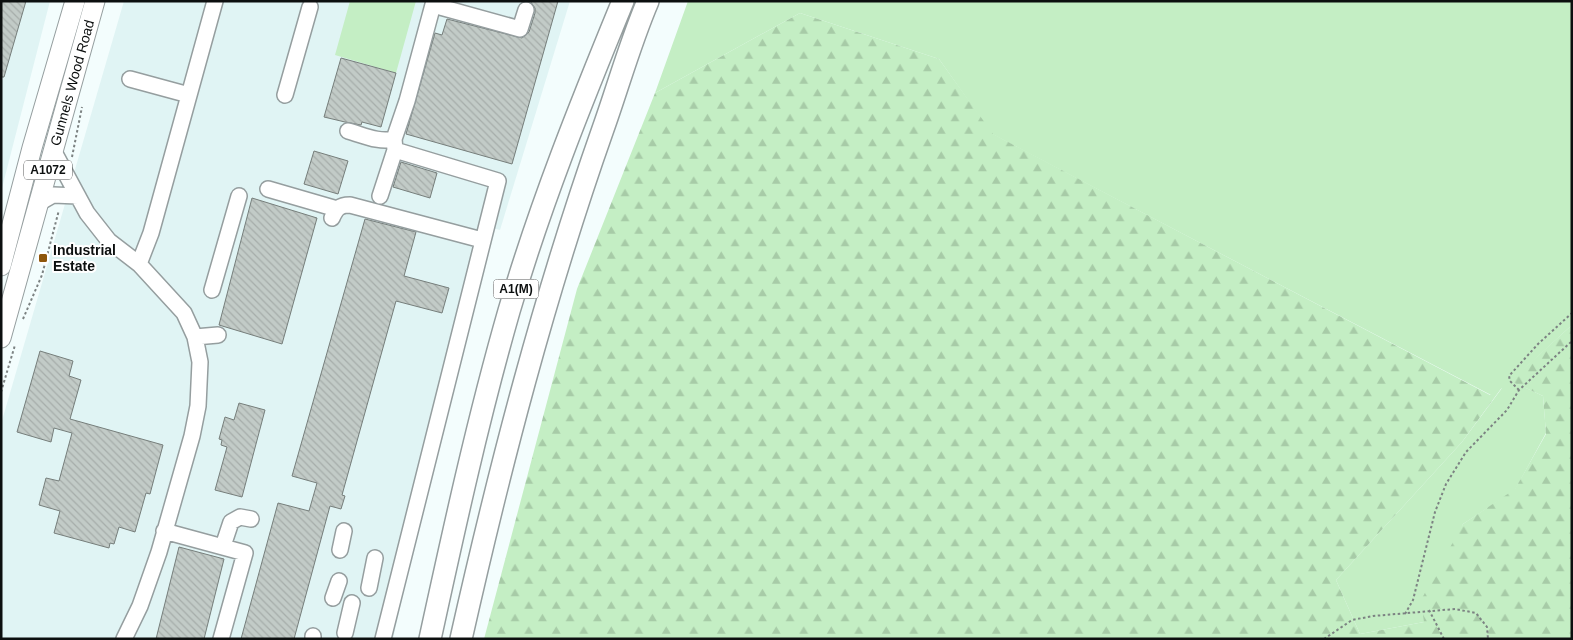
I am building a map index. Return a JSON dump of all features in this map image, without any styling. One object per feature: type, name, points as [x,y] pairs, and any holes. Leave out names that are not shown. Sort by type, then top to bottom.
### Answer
[{"type":"highway","name":"A1(M)","points":[[430,639],[465,474],[509,310],[549,189],[623,1]]},
{"type":"highway","name":"A1(M)","points":[[461,639],[498,478],[543,312],[576,204],[648,1]]},
{"type":"main road","name":"Gunnels Wood Road","points":[[1,266],[32,148],[75,1]]},
{"type":"main road","name":"Gunnels Wood Road","points":[[1,338],[95,1]]},
{"type":"lane","points":[[139,264],[151,233],[215,1]]},
{"type":"lane","points":[[380,196],[408,102],[433,3],[520,29],[526,10]]},
{"type":"lane","points":[[285,95],[310,7]]},
{"type":"lane","points":[[130,79],[190,95]]},
{"type":"lane","points":[[348,131],[388,141],[498,181],[394,587],[383,639]]},
{"type":"lane","points":[[54,150],[87,213],[109,241],[139,264],[184,313],[196,337],[200,362],[198,406],[164,532],[140,606],[124,639]]},
{"type":"lane","points":[[268,189],[334,213],[343,205],[350,205],[482,240]]},
{"type":"lane","points":[[39,203],[53,195],[78,196]]},
{"type":"lane","points":[[212,290],[239,196]]},
{"type":"lane","points":[[196,337],[218,335]]},
{"type":"lane","points":[[223,546],[231,522],[240,517],[251,519]]},
{"type":"lane","points":[[340,550],[344,531]]},
{"type":"lane","points":[[164,532],[245,553],[221,639]]},
{"type":"lane","points":[[375,558],[370,584],[394,587]]},
{"type":"lane","points":[[334,598],[338,581]]},
{"type":"lane","points":[[345,633],[352,603]]},
{"type":"path","points":[[1520,390],[1510,381],[1509,376],[1538,344],[1572,313]]},
{"type":"path","points":[[1405,614],[1413,600],[1436,512],[1446,484],[1466,452],[1507,410],[1520,390],[1572,341]]},
{"type":"path","points":[[1324,639],[1352,620],[1372,616],[1455,609],[1476,613],[1487,627],[1488,639]]},
{"type":"path","points":[[1429,610],[1444,639]]},
{"type":"shaded area","points":[[1,1],[50,1],[1,192]]},
{"type":"shaded area","points":[[124,1],[570,1],[500,230],[492,228],[439,433],[393,639],[1,639],[1,424]]},
{"type":"green space","points":[[350,1],[416,1],[396,73],[335,55]]},
{"type":"green space","points":[[688,1],[1572,1],[1572,325],[1511,381],[1543,396],[1546,433],[1515,490],[1463,524],[1424,622],[1360,634],[1336,580],[1462,442],[1502,388],[1491,395],[992,134],[939,59],[800,13],[655,93]]},
{"type":"green space","points":[[800,13],[939,59],[993,134],[1490,395],[1503,386],[1462,442],[1336,580],[1360,634],[1424,622],[1421,600],[1463,524],[1515,489],[1546,434],[1543,396],[1510,381],[1572,325],[1572,639],[484,639],[577,289],[655,93]]},
{"type":"building","points":[[1,1],[26,1],[4,77],[1,77]]},
{"type":"building","points":[[530,1],[558,1],[512,164],[406,134],[435,33],[442,35],[447,19],[522,38],[529,32],[535,13],[535,8]]},
{"type":"building","points":[[341,58],[396,73],[381,127],[362,122],[361,125],[324,117]]},
{"type":"building","points":[[314,151],[348,161],[338,194],[304,184]]},
{"type":"building","points":[[401,162],[437,173],[430,198],[393,187]]},
{"type":"building","points":[[252,198],[317,218],[282,344],[219,325]]},
{"type":"building","points":[[365,219],[416,232],[404,276],[449,288],[442,313],[396,301],[342,495],[345,496],[341,509],[330,506],[294,639],[241,639],[278,503],[309,511],[317,483],[292,476]]},
{"type":"building","points":[[40,351],[73,361],[69,376],[81,380],[70,419],[163,445],[150,494],[146,493],[135,532],[119,527],[114,544],[110,543],[109,548],[54,533],[60,511],[39,505],[46,478],[59,481],[72,433],[54,428],[51,442],[17,432]]},
{"type":"building","points":[[239,403],[265,410],[242,497],[215,490],[227,447],[221,445],[222,440],[219,439],[225,417],[234,420]]},
{"type":"building","points":[[179,547],[224,559],[204,639],[156,639]]},
{"type":"place","name":"Industrial Estate","points":[[43,258]]}]
